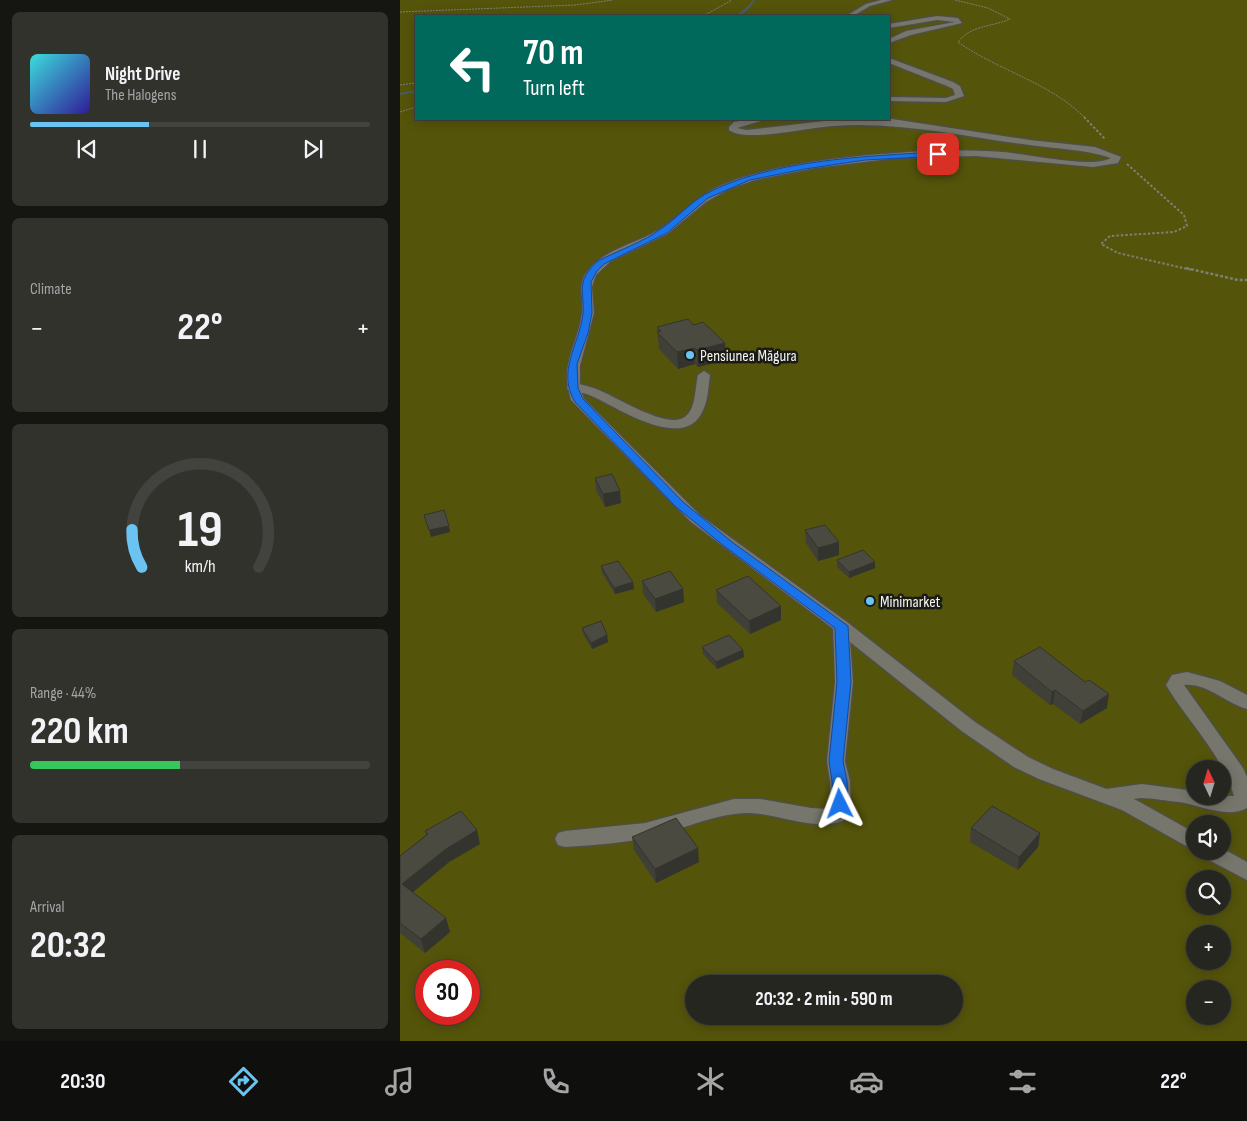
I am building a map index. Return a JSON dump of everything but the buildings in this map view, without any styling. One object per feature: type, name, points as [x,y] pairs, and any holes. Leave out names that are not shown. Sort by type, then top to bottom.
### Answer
[{"type":"main road","points":[[851,15],[868,5],[889,0]]},
{"type":"main road","points":[[890,26],[937,18],[956,19],[959,23],[909,33],[890,41]]},
{"type":"main road","points":[[890,60],[950,84],[957,88],[960,96],[946,100],[890,99]]},
{"type":"main road","points":[[758,120],[737,124],[733,127],[733,130],[747,133],[834,123],[892,122],[1030,143],[1095,150],[1113,154],[1116,157],[1115,161],[1102,164],[975,154],[883,157],[796,168],[748,178],[726,186],[697,203],[664,231],[601,262],[593,269],[587,282],[588,313],[584,333],[572,364],[573,388],[578,400],[696,519],[841,626],[940,706],[998,747],[1046,774],[1106,795],[1156,819],[1186,837]]},
{"type":"main road","points":[[573,388],[588,390],[647,417],[665,424],[675,425],[684,424],[691,420],[695,414],[704,375]]},
{"type":"main road","points":[[565,839],[616,835],[655,828],[734,807],[761,805],[822,818],[836,816],[840,804],[840,781],[836,761],[844,682],[841,626]]},
{"type":"main road","points":[[1106,795],[1142,791],[1182,795],[1222,804],[1238,804],[1245,799],[1243,788],[1226,757],[1175,685],[1178,679],[1187,678],[1205,683],[1247,703]]},
{"type":"main road","points":[[1226,860],[1247,872]]},
{"type":"path","points":[[400,12],[575,5],[613,0]]},
{"type":"path","points":[[705,15],[732,0]]},
{"type":"path","points":[[955,0],[988,8],[1008,16],[1010,19],[972,30],[962,36],[958,42],[973,53],[1016,73],[1076,109],[1116,151],[1116,157],[1184,215],[1187,226],[1174,232],[1110,236],[1101,244],[1118,253],[1238,280],[1247,280]]},
{"type":"path","points":[[400,86],[415,83]]},
{"type":"path","points":[[400,112],[415,107]]},
{"type":"shaded area","points":[[400,0],[1247,0],[1247,1041],[400,1041]]},
{"type":"waterway","points":[[738,15],[749,7],[754,0]]},
{"type":"waterway","points":[[400,94],[415,91]]},
{"type":"place","name":"Pensiunea Măgura","points":[[690,355]]},
{"type":"place","name":"Minimarket","points":[[870,601]]},
{"type":"route","points":[[840,804],[840,781],[836,761],[844,682],[841,626],[728,544],[679,504],[578,400],[573,388],[572,364],[584,333],[588,313],[587,282],[593,269],[601,262],[664,231],[697,203],[718,190],[748,178],[805,167],[865,158],[938,154]]}]
